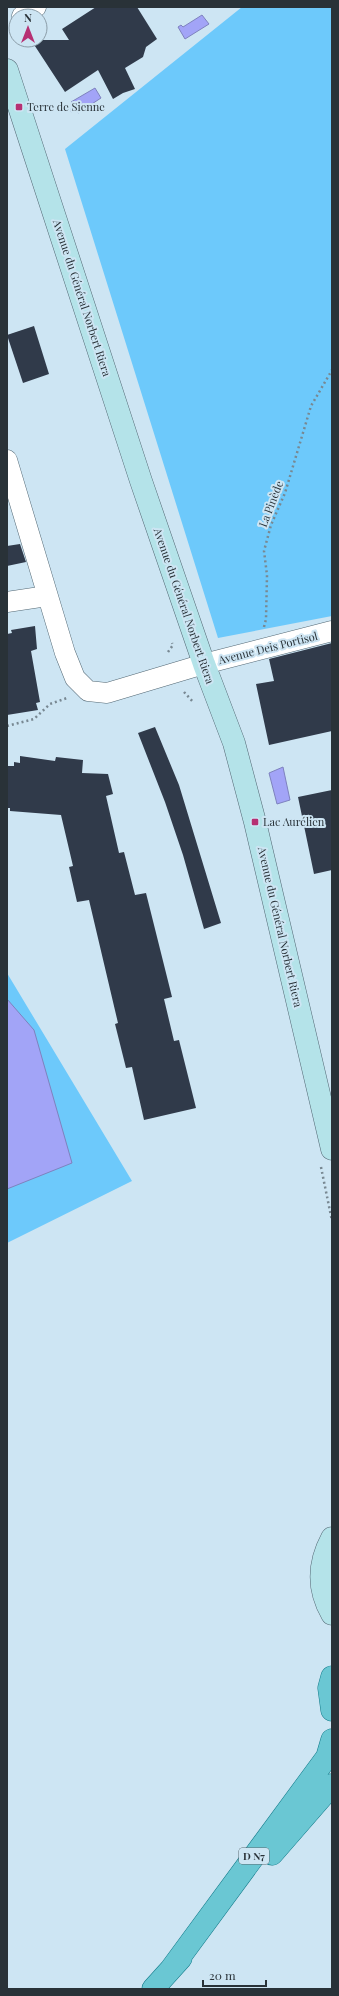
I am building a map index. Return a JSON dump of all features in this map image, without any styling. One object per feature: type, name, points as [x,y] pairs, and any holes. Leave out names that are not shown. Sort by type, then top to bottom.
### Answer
[{"type":"main road","name":"Avenue du Général Norbert Riera","points":[[7,70],[141,481],[204,664],[234,743],[251,808],[332,1149]]},
{"type":"main road","points":[[332,1538],[324,1553],[320,1572],[325,1602],[332,1614]]},
{"type":"main road","points":[[332,1677],[329,1688],[332,1710]]},
{"type":"main road","name":"D N7","points":[[171,1969],[328,1757],[332,1740]]},
{"type":"main road","name":"D N7","points":[[153,1989],[332,1786]]},
{"type":"street","points":[[7,460],[65,653],[75,678],[88,691]]},
{"type":"street","points":[[7,602],[47,596]]},
{"type":"street","name":"Avenue Deis Portisol","points":[[88,691],[107,693],[204,664],[332,632]]},
{"type":"path","name":"La Pinède","points":[[256,650],[266,618],[267,575],[264,551],[271,525],[285,493],[311,406],[332,370]]},
{"type":"path","points":[[7,726],[34,719],[50,704],[88,691]]},
{"type":"shaded area","points":[[242,7],[332,7],[332,616],[218,638],[65,149]]},
{"type":"shaded area","points":[[202,15],[209,24],[185,39],[178,27],[181,25],[183,27]]},
{"type":"shaded area","points":[[95,88],[101,98],[78,113],[77,111],[71,112],[73,104],[71,102]]},
{"type":"shaded area","points":[[283,767],[290,800],[277,804],[269,773]]},
{"type":"shaded area","points":[[7,973],[132,1181],[7,1243]]},
{"type":"shaded area","points":[[7,999],[34,1030],[72,1163],[7,1189]]},
{"type":"building","points":[[96,7],[137,7],[157,39],[146,47],[143,57],[125,68],[135,89],[123,93],[113,99],[98,70],[65,92],[36,48],[48,48],[48,40],[69,40],[62,29]]},
{"type":"building","points":[[34,326],[49,374],[23,383],[7,335]]},
{"type":"building","points":[[20,544],[26,562],[7,566],[7,546]]},
{"type":"building","points":[[35,626],[37,649],[31,651],[40,702],[36,703],[38,710],[7,715],[7,634],[12,633],[11,630]]},
{"type":"building","points":[[332,643],[332,731],[269,745],[256,684],[274,681],[269,659]]},
{"type":"building","points":[[155,727],[179,785],[221,923],[204,929],[183,855],[165,802],[138,733]]},
{"type":"building","points":[[20,756],[55,761],[56,757],[83,760],[82,773],[108,774],[113,794],[106,796],[119,853],[124,852],[135,895],[146,893],[172,997],[164,999],[174,1041],[179,1040],[196,1108],[144,1120],[132,1067],[126,1068],[115,1024],[118,1023],[89,900],[77,902],[69,867],[73,866],[61,815],[10,811],[10,808],[7,808],[7,766],[14,766],[14,762],[20,763]]},
{"type":"building","points":[[332,790],[332,870],[314,874],[298,797]]},
{"type":"place","name":"Terre de Sienne","points":[[19,107]]},
{"type":"place","name":"Lac Aurélien","points":[[255,822]]}]
